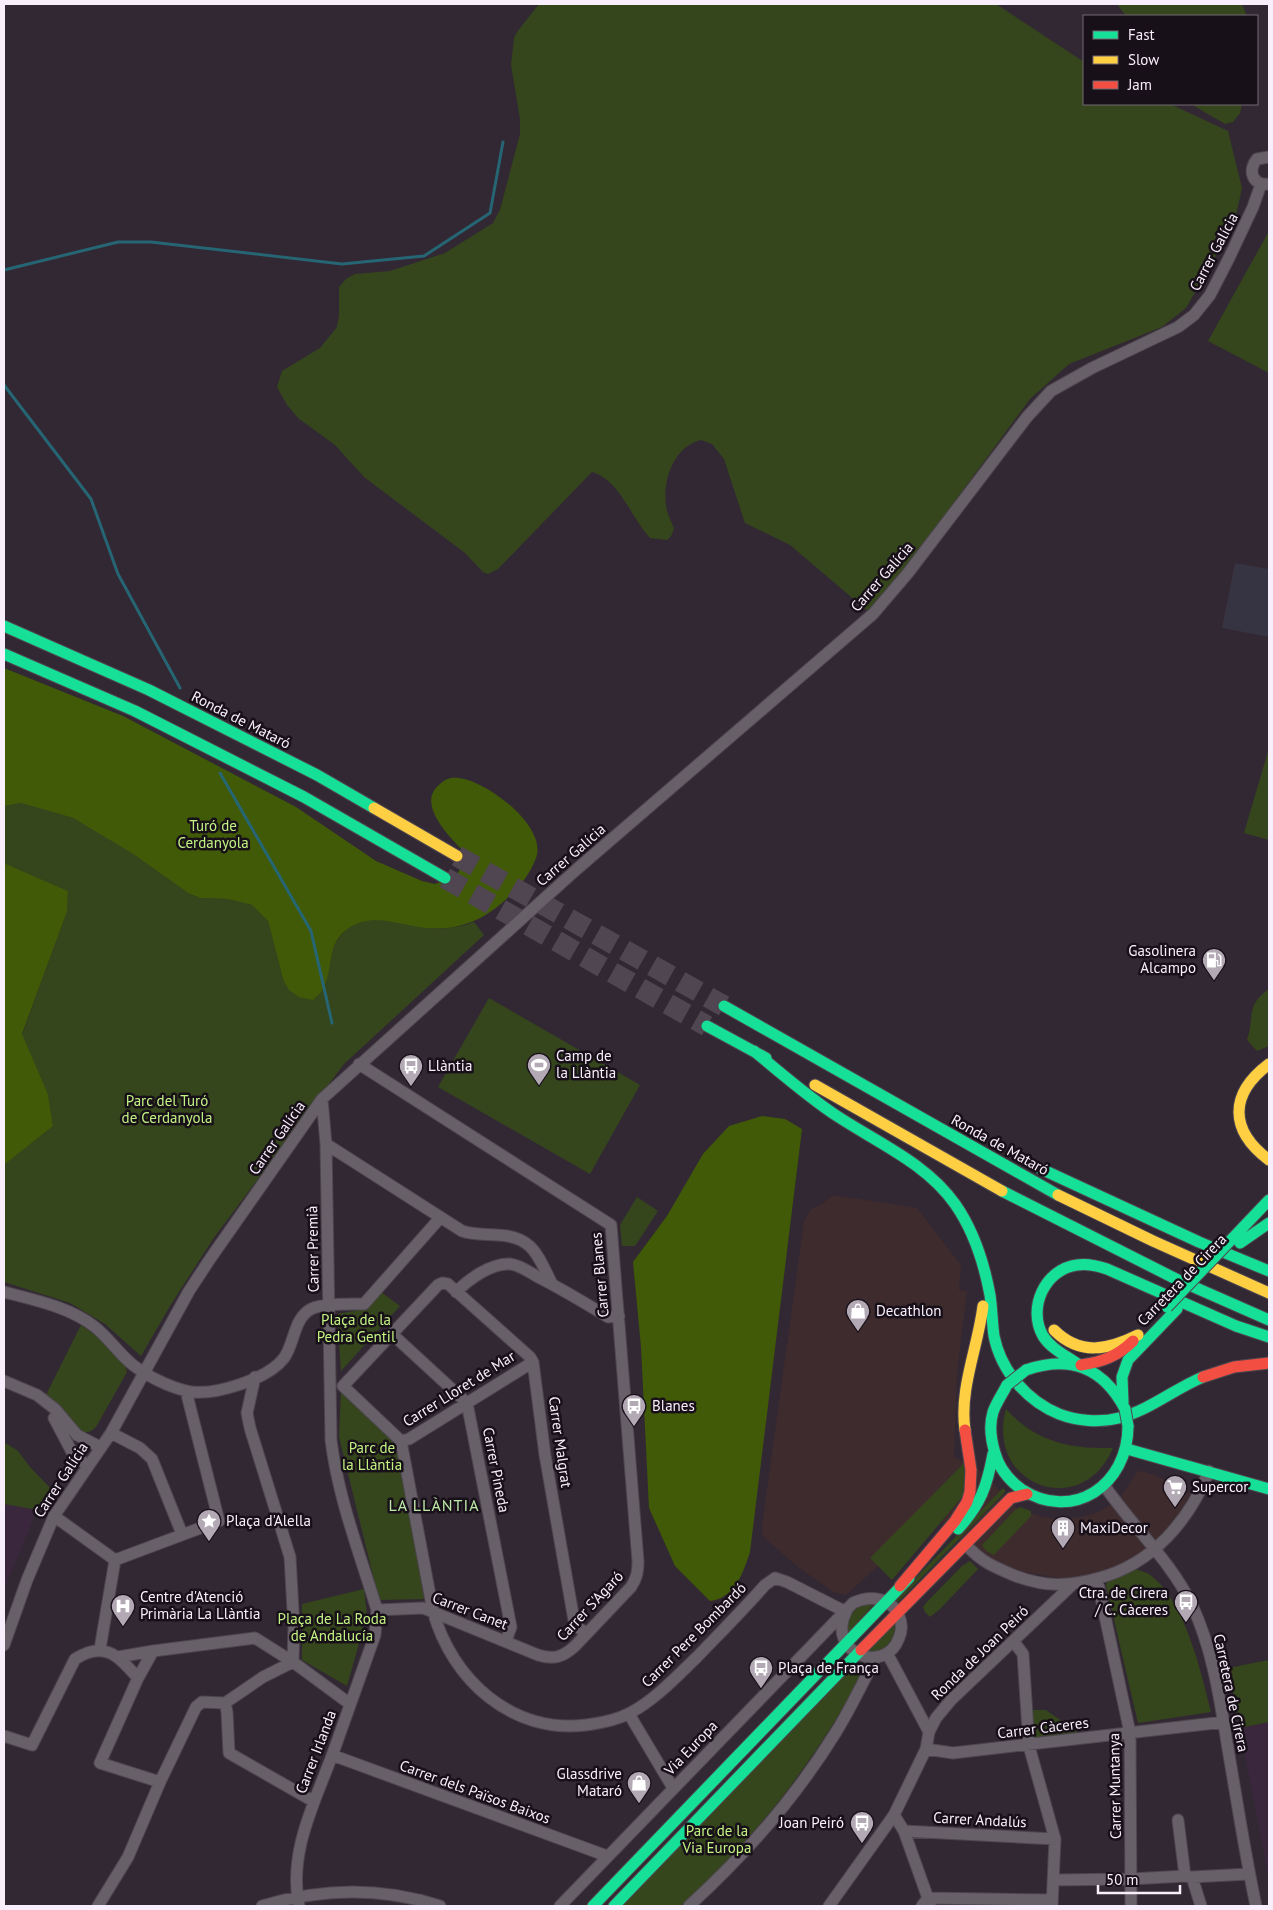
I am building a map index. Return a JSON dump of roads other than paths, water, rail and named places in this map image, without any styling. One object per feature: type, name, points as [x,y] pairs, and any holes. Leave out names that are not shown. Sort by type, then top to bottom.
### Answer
[{"type":"main road","name":"Ronda de Mataró","points":[[4,626],[158,694],[317,776],[457,856]]},
{"type":"main road","points":[[4,654],[135,710],[304,797],[445,878]]},
{"type":"main road","name":"Ronda de Mataró","points":[[724,1006],[1059,1194],[1153,1241],[1269,1293]]},
{"type":"main road","points":[[707,1026],[1012,1198],[1169,1276],[1269,1320]]},
{"type":"main road","points":[[754,1051],[801,1090],[839,1117],[901,1154],[929,1174],[952,1200],[967,1224],[977,1248],[989,1290],[995,1339],[1007,1369],[1018,1385],[1036,1402],[1069,1418],[1095,1421],[1117,1419],[1143,1412],[1181,1388],[1208,1374],[1242,1365],[1263,1363],[1269,1367]]},
{"type":"main road","points":[[805,1051],[857,1072],[1020,1160],[1199,1242],[1269,1271]]},
{"type":"main road","points":[[1269,1064],[1250,1080],[1242,1094],[1239,1108],[1241,1124],[1247,1140],[1269,1160]]},
{"type":"main road","name":"Carretera de Cirera","points":[[1235,1244],[1269,1200]]},
{"type":"main road","name":"Carretera de Cirera","points":[[1124,1408],[1121,1378],[1123,1370],[1132,1354],[1172,1308],[1269,1207]]},
{"type":"main road","points":[[1235,1244],[1269,1223]]},
{"type":"main road","points":[[1199,1242],[1216,1245],[1269,1266]]},
{"type":"main road","points":[[993,1454],[1012,1484],[1027,1494],[1044,1500],[1062,1502],[1089,1495],[1104,1485],[1120,1466],[1127,1449],[1128,1426],[1120,1398],[1107,1381],[1049,1344],[1036,1320],[1036,1304],[1043,1288],[1060,1271],[1067,1267],[1082,1264],[1100,1266],[1236,1326],[1269,1337]]},
{"type":"main road","points":[[1138,1335],[1108,1347],[1097,1348],[1075,1345],[1064,1340],[1056,1333],[1049,1323],[1046,1309],[1053,1288],[1070,1275],[1088,1272],[1120,1281],[1139,1283]]},
{"type":"main road","points":[[592,1906],[886,1602],[929,1549],[960,1516],[970,1493],[972,1472],[965,1429],[964,1405],[968,1379],[980,1335],[982,1292],[985,1279]]},
{"type":"main road","name":"Carretera de Cirera","points":[[1080,1365],[1100,1363],[1113,1358],[1172,1308]]},
{"type":"main road","points":[[900,1586],[943,1545],[978,1506],[988,1483],[993,1454],[989,1430],[991,1414],[997,1399],[1007,1385],[1033,1367],[1065,1362],[1080,1365]]},
{"type":"main road","points":[[1127,1449],[1269,1489]]},
{"type":"main road","points":[[614,1906],[897,1612],[1012,1498],[1017,1495],[1027,1494]]},
{"type":"street","points":[[1265,184],[1253,178],[1253,164],[1262,157],[1269,157]]},
{"type":"street","name":"Carrer Galícia","points":[[4,1644],[27,1580],[54,1516],[111,1432],[210,1259],[322,1099],[577,869],[873,614],[908,573],[1027,416],[1051,391],[1092,368],[1178,326],[1194,315],[1210,295],[1265,184]]},
{"type":"street","name":"Carrer Blanes","points":[[359,1064],[611,1224],[638,1561]]},
{"type":"street","name":"Carrer Premià","points":[[322,1099],[326,1144],[329,1306],[337,1386],[331,1440],[334,1461],[377,1610]]},
{"type":"street","points":[[326,1144],[462,1231],[472,1234],[510,1236],[530,1244],[552,1284]]},
{"type":"street","points":[[4,1292],[46,1304],[86,1322],[107,1339],[133,1365],[145,1372],[186,1391],[210,1392],[227,1388],[255,1377],[276,1366],[285,1357],[297,1326],[305,1314],[313,1308],[364,1304],[440,1218]]},
{"type":"street","points":[[452,1288],[497,1265],[510,1264],[552,1284],[608,1317],[619,1316]]},
{"type":"street","points":[[401,1441],[337,1386],[392,1334],[438,1285],[442,1283],[452,1288],[530,1356],[533,1362]]},
{"type":"street","points":[[392,1334],[467,1403]]},
{"type":"street","name":"Carrer Lloret de Mar","points":[[401,1441],[409,1439],[533,1362]]},
{"type":"street","name":"Carrer Malgrat","points":[[533,1362],[545,1455],[575,1626],[587,1633]]},
{"type":"street","points":[[255,1377],[247,1413],[290,1557],[294,1628],[293,1662]]},
{"type":"street","points":[[4,1380],[37,1395],[55,1409],[77,1435],[100,1448]]},
{"type":"street","points":[[4,1388],[30,1399],[50,1413],[58,1422],[73,1454],[88,1466]]},
{"type":"street","points":[[115,1560],[219,1521],[186,1391]]},
{"type":"street","name":"Carrer Pineda","points":[[467,1403],[511,1627],[506,1642]]},
{"type":"street","points":[[111,1432],[140,1448],[152,1459],[182,1534]]},
{"type":"street","name":"Carrer Pere Bombardó","points":[[401,1441],[437,1626],[458,1665],[486,1696],[514,1715],[543,1723],[578,1726],[613,1720],[629,1714],[664,1689],[765,1585],[775,1578],[787,1582],[846,1612]]},
{"type":"street","points":[[966,1545],[978,1558],[1024,1580],[1056,1586],[1111,1575],[1143,1559],[1185,1518],[1197,1498],[1209,1471]]},
{"type":"street","name":"Carretera de Cirera","points":[[1104,1485],[1119,1507],[1155,1549],[1178,1581],[1201,1627],[1210,1656],[1224,1722],[1256,1906]]},
{"type":"street","points":[[54,1516],[115,1560]]},
{"type":"street","points":[[100,1649],[115,1560]]},
{"type":"street","name":"Carrer S'Agaró","points":[[549,1658],[558,1658],[566,1654],[636,1580],[638,1561]]},
{"type":"street","name":"Carrer Muntanya","points":[[1098,1578],[1130,1733],[1131,1906]]},
{"type":"street","name":"Ronda de Joan Peiró","points":[[829,1906],[894,1815],[926,1748],[929,1732],[936,1718],[952,1700],[1073,1584]]},
{"type":"street","name":"Via Europa","points":[[560,1906],[854,1603],[872,1598],[886,1602]]},
{"type":"street","points":[[846,1612],[842,1619],[841,1629],[846,1643],[857,1654],[867,1657],[882,1655],[894,1648],[900,1636],[900,1622],[897,1612],[886,1602]]},
{"type":"street","name":"Carrer Canet","points":[[377,1610],[423,1608],[549,1658]]},
{"type":"street","name":"Carrer Irlanda","points":[[298,1902],[296,1879],[298,1850],[314,1801],[376,1635],[377,1610]]},
{"type":"street","points":[[118,1656],[255,1638],[293,1662],[350,1704]]},
{"type":"street","points":[[894,1815],[904,1831],[927,1903],[1052,1903],[1055,1839],[1029,1746],[1023,1654],[1014,1642]]},
{"type":"street","points":[[4,1736],[32,1746],[75,1659],[86,1652],[100,1649],[118,1656],[138,1678]]},
{"type":"street","points":[[153,1650],[138,1678],[100,1763],[160,1782]]},
{"type":"street","points":[[882,1655],[929,1732]]},
{"type":"street","points":[[689,1906],[734,1864],[789,1799],[836,1731],[882,1655]]},
{"type":"street","points":[[98,1906],[128,1857],[160,1782],[196,1707],[202,1702],[225,1703],[263,1676],[293,1662]]},
{"type":"street","points":[[225,1703],[228,1712],[229,1753],[314,1801]]},
{"type":"street","points":[[629,1714],[673,1788]]},
{"type":"street","name":"Carrer Càceres","points":[[926,1748],[953,1753],[1029,1746],[1224,1722]]},
{"type":"street","name":"Carrer dels Països Baixos","points":[[332,1756],[607,1856]]},
{"type":"street","points":[[1178,1820],[1188,1876],[1201,1906]]},
{"type":"street","name":"Carrer Andalús","points":[[904,1831],[1055,1839]]},
{"type":"street","points":[[1053,1880],[1249,1874]]},
{"type":"street","points":[[262,1906],[354,1892],[384,1893],[440,1906]]},
{"type":"waterway","points":[[4,270],[118,242],[151,242],[342,264],[424,256],[490,213],[503,142]]},
{"type":"waterway","points":[[4,385],[91,499],[118,574],[180,688]]},
{"type":"waterway","points":[[220,773],[311,931],[332,1023]]},
{"type":"tunnel","points":[[457,856],[724,1006]]},
{"type":"tunnel","points":[[445,878],[707,1026]]},
{"type":"place","name":"Gasolinera Alcampo","points":[[1214,981]]},
{"type":"place","name":"Camp de la Llàntia","points":[[539,1086]]},
{"type":"place","name":"Llàntia","points":[[411,1087]]},
{"type":"place","name":"Decathlon","points":[[858,1332]]},
{"type":"place","name":"Blanes","points":[[634,1427]]},
{"type":"place","name":"Supercor","points":[[1175,1508]]},
{"type":"place","name":"Plaça d'Alella","points":[[209,1542]]},
{"type":"place","name":"MaxiDecor","points":[[1063,1549]]},
{"type":"place","name":"Ctra. de Cirera / C. Càceres","points":[[1186,1623]]},
{"type":"place","name":"Centre d'Atenció Primària La Llàntia","points":[[123,1627]]},
{"type":"place","name":"Plaça de França","points":[[761,1689]]},
{"type":"place","name":"Glassdrive Mataró","points":[[639,1804]]},
{"type":"place","name":"Joan Peiró","points":[[862,1844]]},
{"type":"district","name":"LA LLÀNTIA","points":[[434,1505]]},
{"type":"park label","name":"Turó de Cerdanyola","points":[[213,834]]},
{"type":"park label","name":"Parc del Turó de Cerdanyola","points":[[167,1110]]},
{"type":"park label","name":"Plaça de la Pedra Gentil","points":[[356,1328]]},
{"type":"park label","name":"Parc de la Llàntia","points":[[372,1456]]},
{"type":"park label","name":"Plaça de La Roda de Andalucía","points":[[332,1628]]},
{"type":"park label","name":"Parc de la Via Europa","points":[[717,1840]]}]
